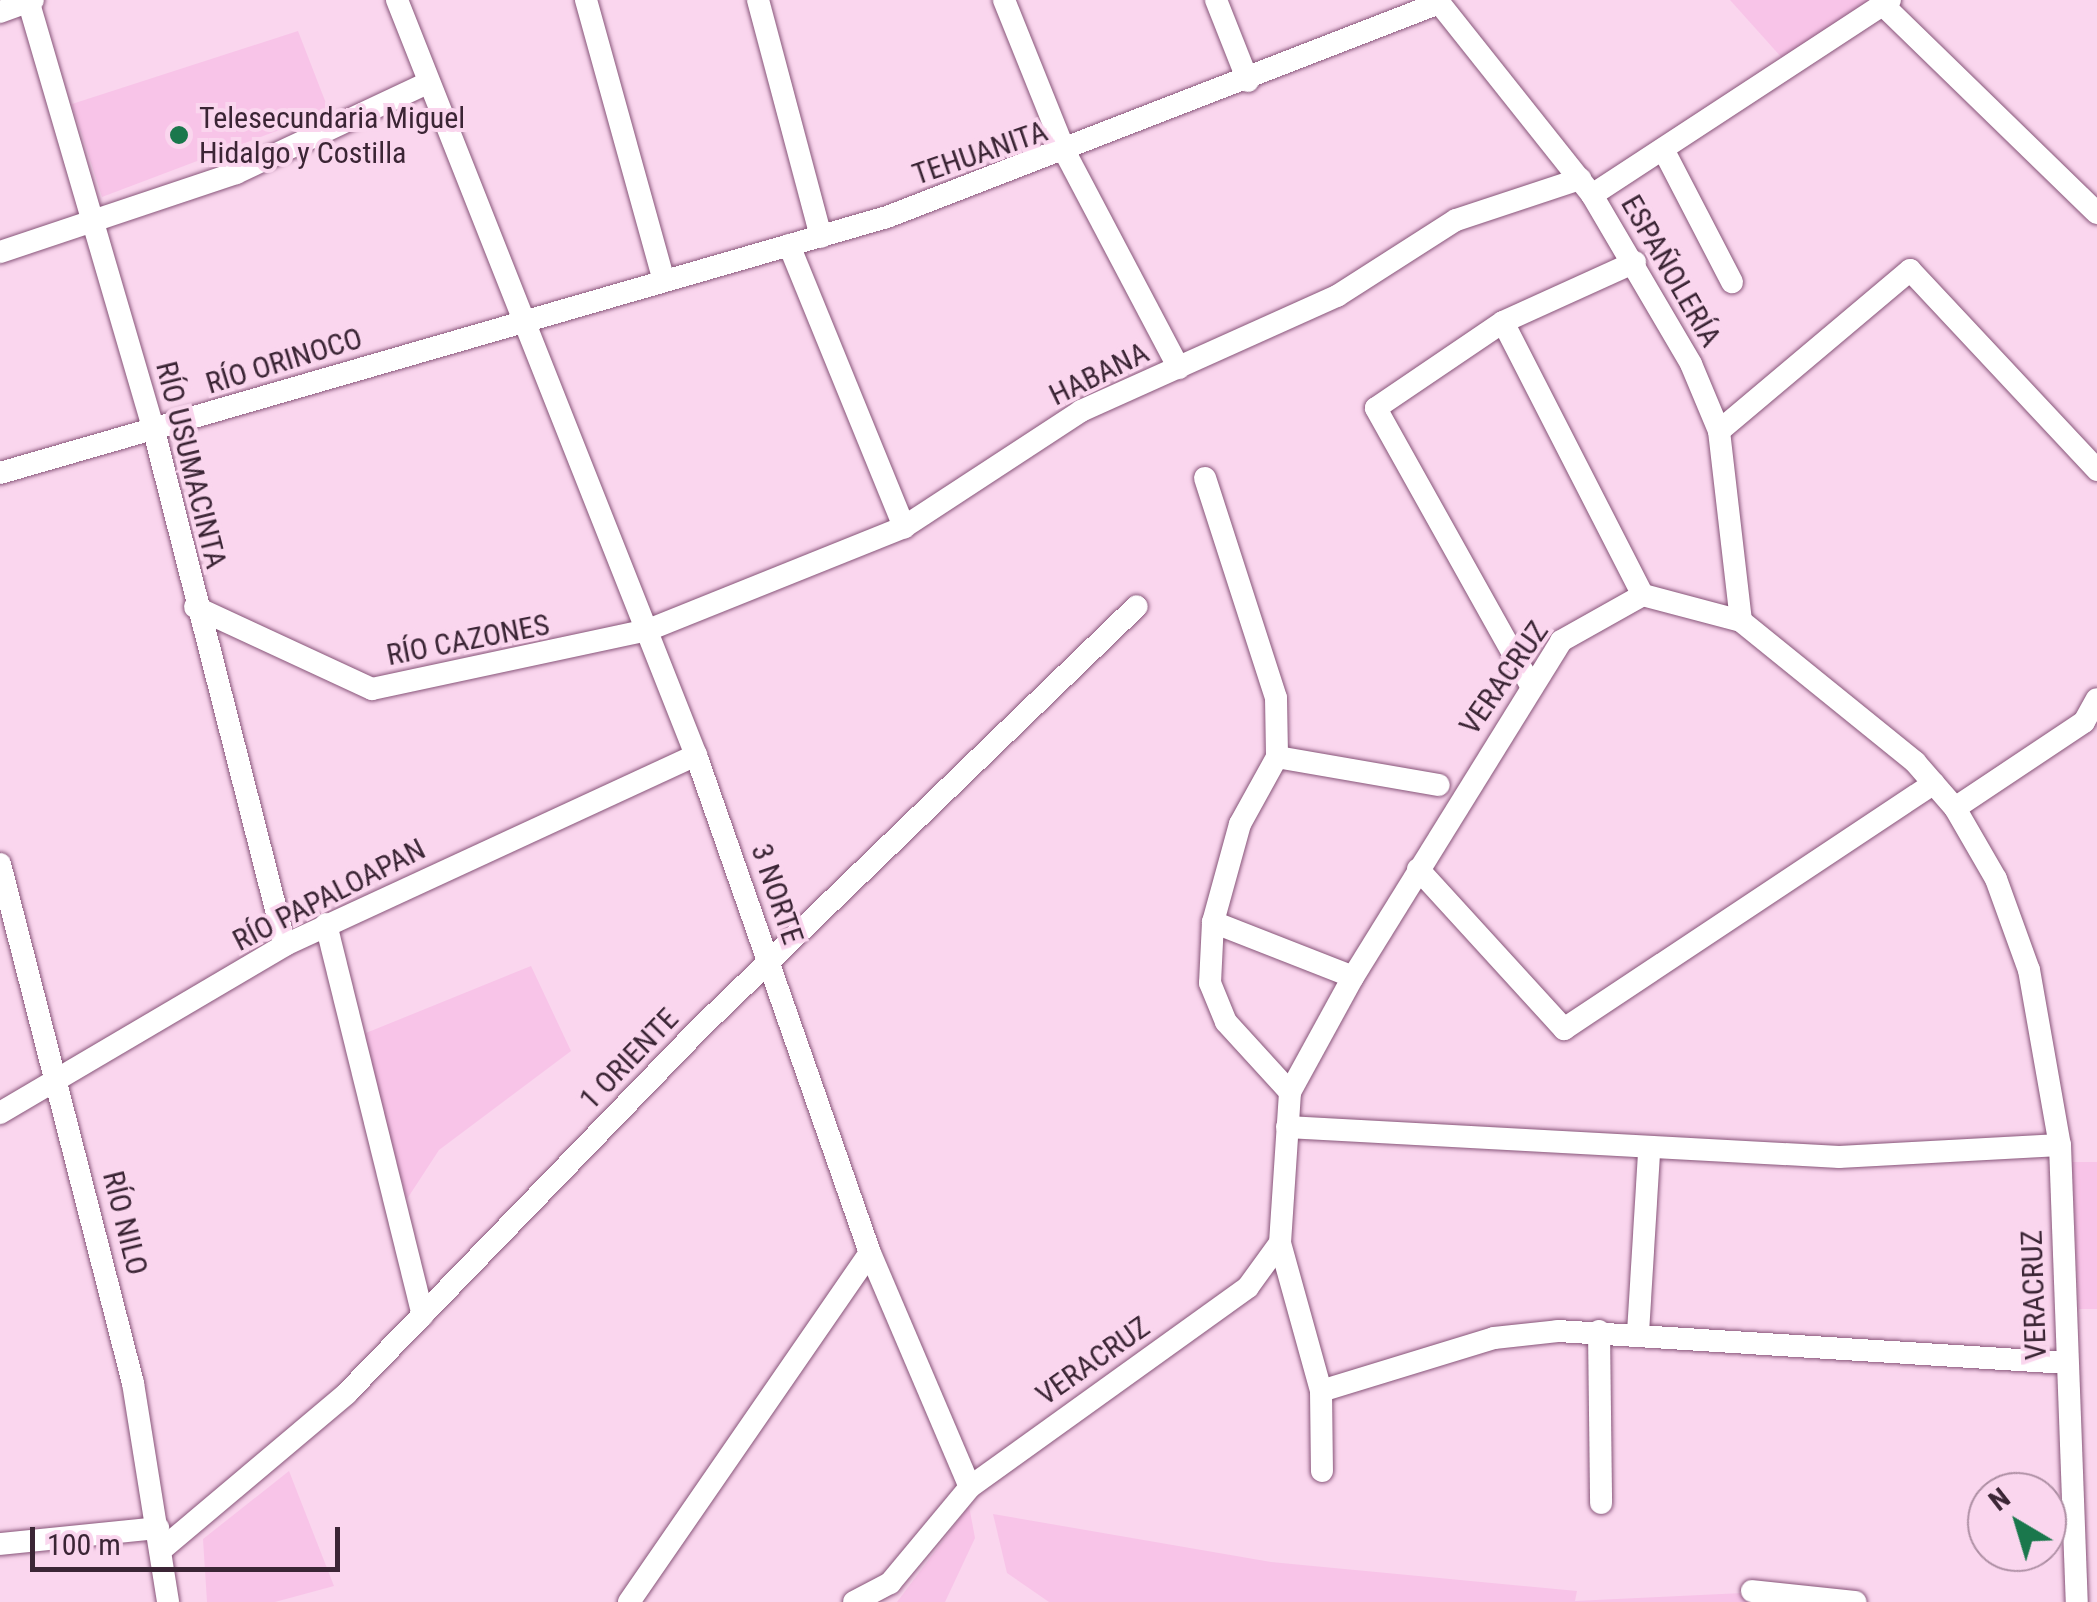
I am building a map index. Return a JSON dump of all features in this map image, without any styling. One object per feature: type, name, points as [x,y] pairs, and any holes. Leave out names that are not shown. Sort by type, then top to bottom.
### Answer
[{"type":"street","points":[[0,12],[30,0]]},
{"type":"street","name":"RÍO USUMACINTA","points":[[30,0],[154,431],[195,607],[285,945]]},
{"type":"street","name":"3 NORTE","points":[[397,0],[425,84],[527,320],[696,755],[870,1253],[970,1487]]},
{"type":"street","points":[[586,0],[663,278]]},
{"type":"street","points":[[758,0],[821,236]]},
{"type":"street","points":[[1004,0],[1066,154],[1179,368]]},
{"type":"street","points":[[1216,0],[1248,81]]},
{"type":"street","name":"TEHUANITA","points":[[527,320],[663,278],[821,236],[1066,154],[1438,2]]},
{"type":"street","name":"ESPAÑOLERÍA","points":[[1438,2],[1586,187],[1635,262],[1719,431],[1741,621]]},
{"type":"street","points":[[1886,2],[2097,213]]},
{"type":"street","name":"HABANA","points":[[648,630],[904,527],[1081,412],[1337,296],[1456,220],[1586,187],[1662,149],[1886,2]]},
{"type":"street","points":[[0,252],[94,216],[236,173],[425,84]]},
{"type":"street","points":[[1662,149],[1732,282]]},
{"type":"street","points":[[789,245],[904,527]]},
{"type":"street","points":[[1530,684],[1376,408],[1503,322],[1635,262]]},
{"type":"street","points":[[1719,431],[1910,270],[2097,470]]},
{"type":"street","name":"RÍO ORINOCO","points":[[0,474],[527,320]]},
{"type":"street","points":[[1503,322],[1643,595]]},
{"type":"street","points":[[1205,478],[1276,698],[1277,756],[1240,824],[1213,922],[1217,1007],[1290,1092]]},
{"type":"street","name":"VERACRUZ","points":[[854,1602],[890,1583],[970,1487],[1248,1287],[1280,1243],[1290,1092],[1353,977],[1530,684],[1561,641],[1643,595],[1741,621],[1934,783],[1956,808],[1996,878],[2029,970],[2060,1145],[2077,1602]]},
{"type":"street","name":"1 ORIENTE","points":[[159,1539],[284,1451],[770,965],[1137,606]]},
{"type":"street","name":"RÍO CAZONES","points":[[195,607],[372,689],[648,630]]},
{"type":"street","points":[[1956,808],[2084,722],[2097,699]]},
{"type":"street","name":"RÍO PAPALOAPAN","points":[[0,1112],[57,1085],[285,945],[696,755]]},
{"type":"street","points":[[1277,756],[1438,785]]},
{"type":"street","points":[[1418,869],[1564,1029],[1934,783]]},
{"type":"street","name":"RÍO NILO","points":[[0,864],[133,1383],[168,1602]]},
{"type":"street","points":[[1213,922],[1353,977]]},
{"type":"street","points":[[326,924],[423,1315]]},
{"type":"street","points":[[1287,1127],[1648,1151],[1839,1157],[2060,1145]]},
{"type":"street","points":[[1638,1333],[1648,1151]]},
{"type":"street","points":[[1280,1243],[1321,1390],[1322,1471]]},
{"type":"street","points":[[629,1602],[870,1253]]},
{"type":"street","points":[[1321,1390],[1494,1338],[1599,1331],[1797,1353],[2066,1363]]},
{"type":"street","points":[[1599,1331],[1601,1502]]},
{"type":"street","points":[[0,1544],[159,1539]]},
{"type":"street","points":[[1752,1591],[1855,1602]]},
{"type":"shaded area","points":[[1730,0],[1871,0],[1783,59]]},
{"type":"shaded area","name":"Telesecundaria Miguel Hidalgo y Costilla","points":[[298,31],[329,111],[102,197],[72,104]]},
{"type":"shaded area","points":[[531,966],[571,1051],[439,1150],[407,1199],[361,1035]]},
{"type":"shaded area","points":[[2072,1162],[2097,1162],[2097,1309],[2079,1309]]},
{"type":"shaded area","points":[[289,1471],[334,1586],[275,1602],[207,1602],[203,1539]]},
{"type":"shaded area","points":[[969,1506],[975,1538],[945,1602],[897,1602]]},
{"type":"shaded area","points":[[993,1514],[1271,1562],[1577,1591],[1575,1601],[1743,1593],[1781,1602],[1049,1602],[1007,1573]]},
{"type":"place","name":"Telesecundaria Miguel Hidalgo y Costilla","points":[[179,135]]}]
